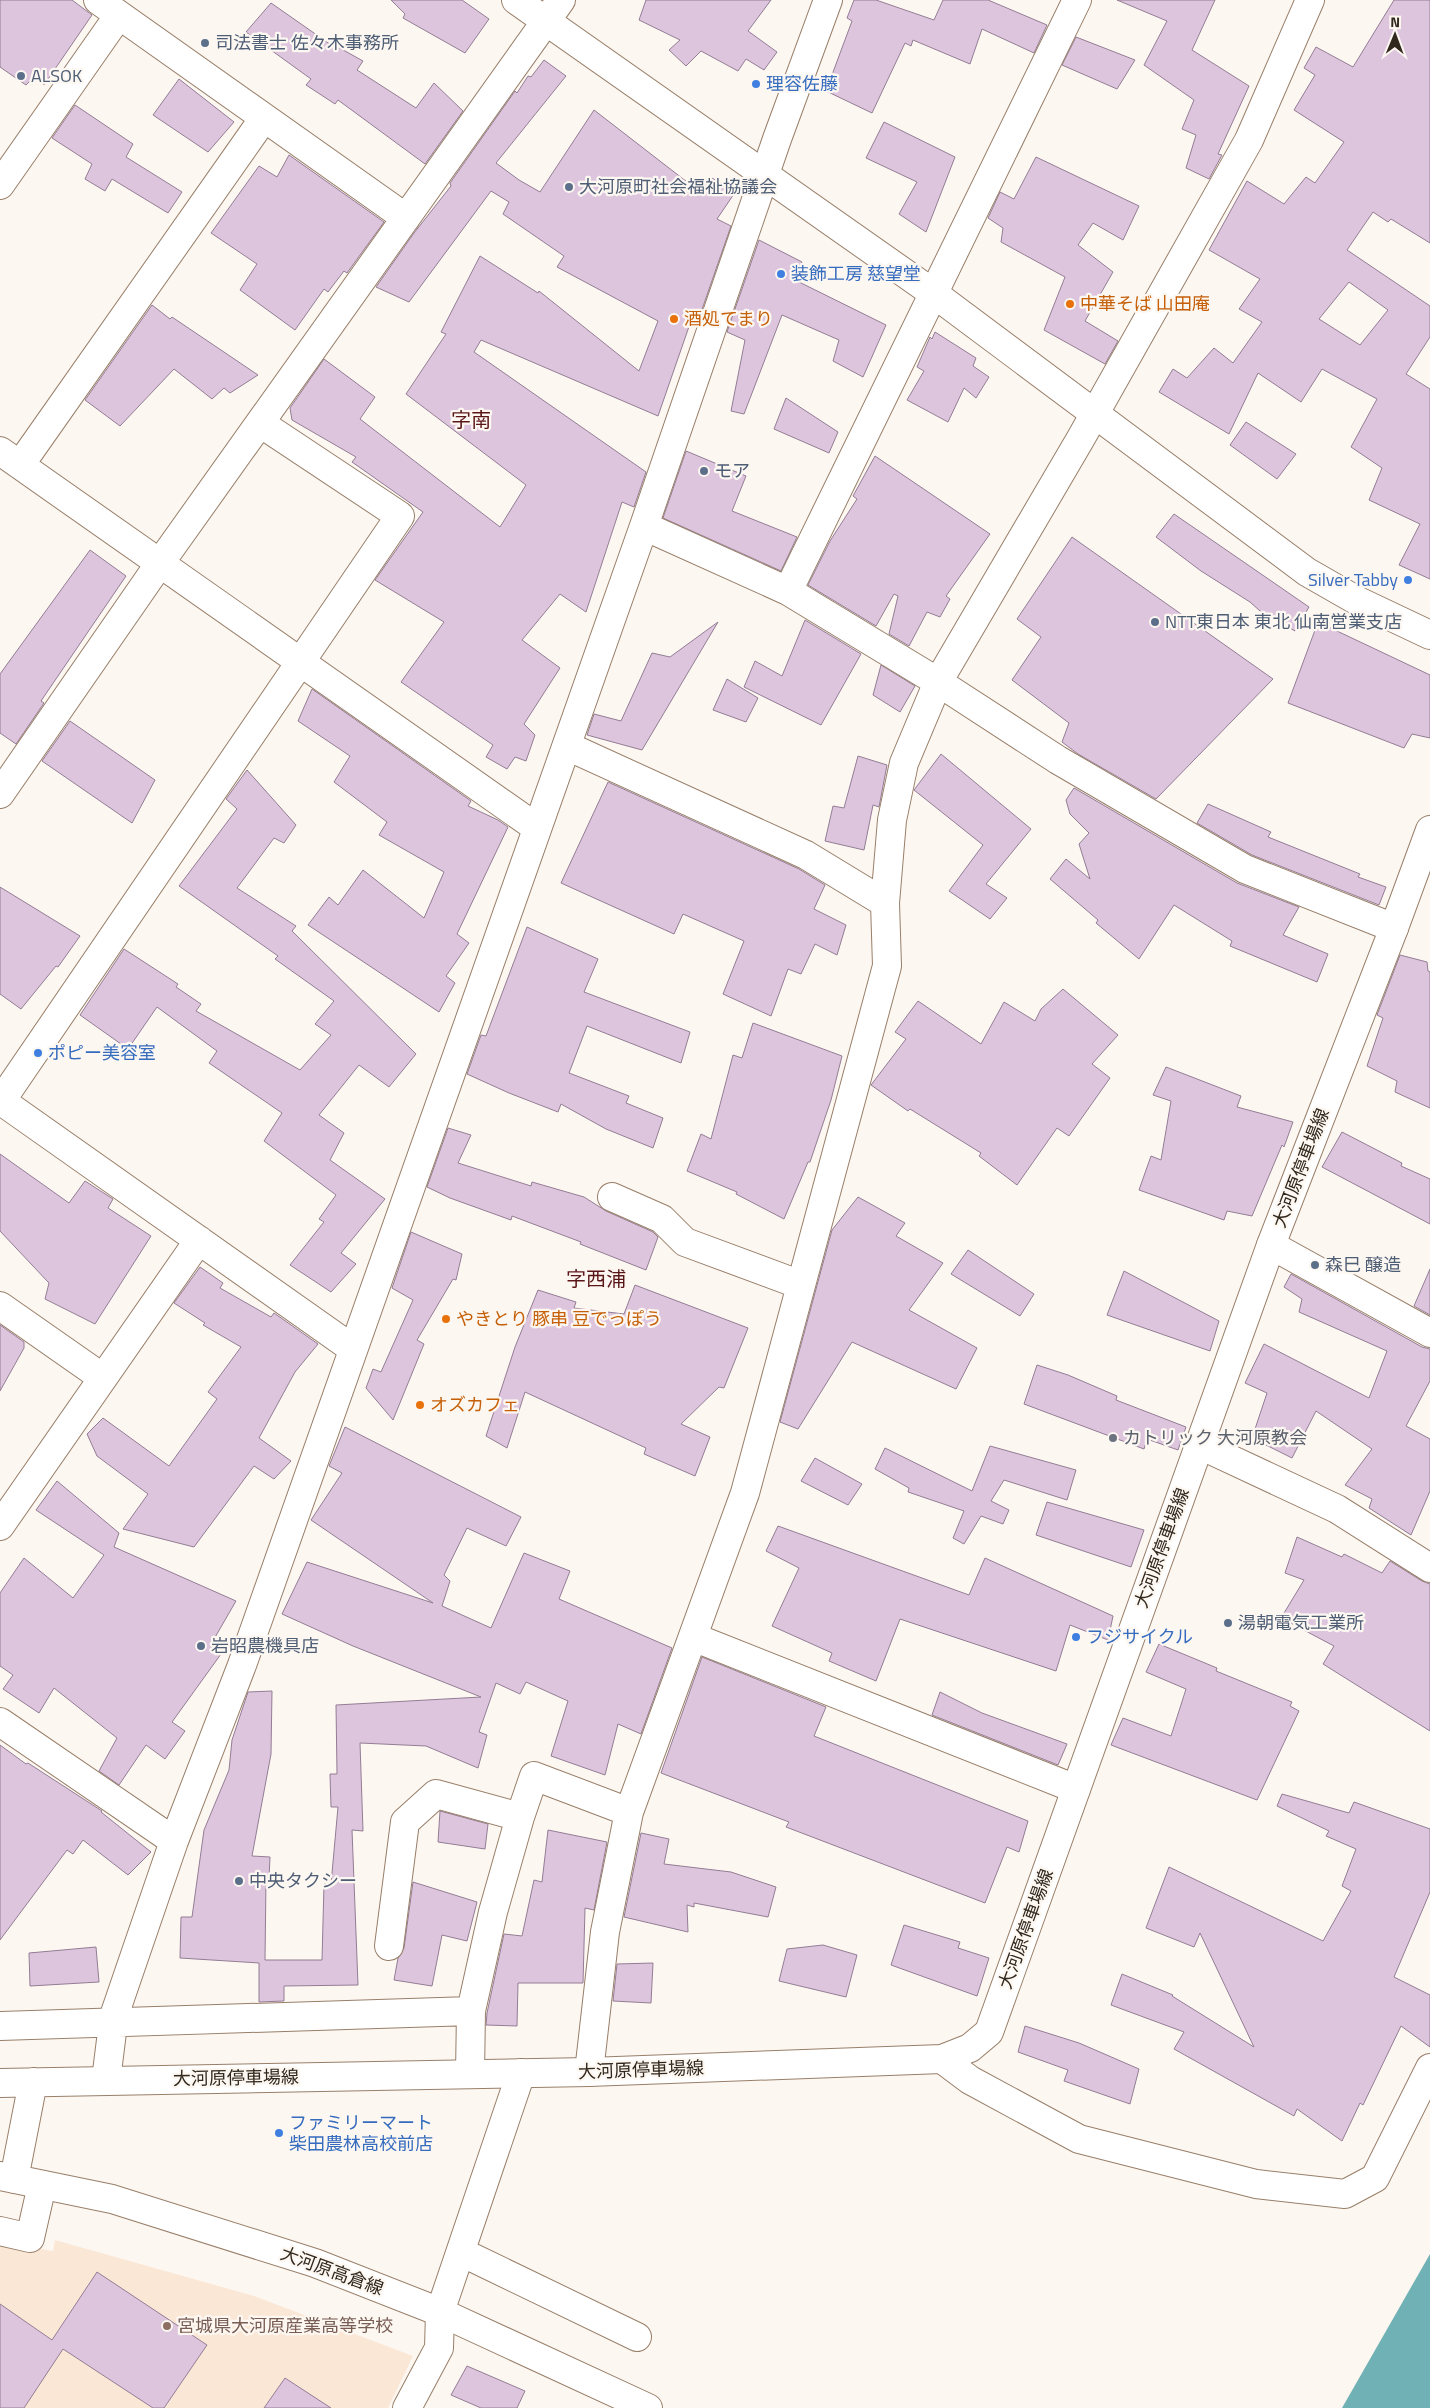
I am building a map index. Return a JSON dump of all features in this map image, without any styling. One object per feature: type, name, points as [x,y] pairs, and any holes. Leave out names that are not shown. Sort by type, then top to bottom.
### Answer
[{"type":"street","points":[[516,0],[553,11],[765,174],[933,293],[1307,572],[1356,600],[1430,635]]},
{"type":"street","points":[[106,2080],[113,2022],[174,1841],[242,1666],[567,746],[765,174],[828,0]]},
{"type":"street","points":[[788,591],[1077,0]]},
{"type":"street","points":[[589,2072],[605,1932],[629,1812],[745,1493],[886,966],[885,903],[892,820],[904,763],[938,682],[1094,414],[1249,140],[1310,0]]},
{"type":"street","points":[[0,185],[108,7],[406,218]]},
{"type":"street","points":[[0,794],[160,563],[553,11]]},
{"type":"street","points":[[264,118],[10,458],[537,828]]},
{"type":"street","points":[[260,422],[400,516],[0,1100],[353,1349]]},
{"type":"street","points":[[644,526],[788,591],[938,682],[1058,760],[1245,869],[1394,928]]},
{"type":"street","points":[[567,746],[806,854],[885,903]]},
{"type":"street","name":"大河原停車場線","points":[[0,2083],[589,2072],[942,2059],[970,2048],[989,2032],[1271,1245],[1430,830]]},
{"type":"street","points":[[612,1197],[662,1219],[685,1242],[801,1285]]},
{"type":"street","points":[[3,1516],[103,1378],[198,1240]]},
{"type":"street","points":[[1271,1245],[1430,1333]]},
{"type":"street","points":[[0,1306],[103,1378]]},
{"type":"street","points":[[1200,1445],[1337,1509],[1430,1568]]},
{"type":"street","points":[[694,1637],[1076,1789]]},
{"type":"street","points":[[0,1722],[174,1841]]},
{"type":"street","points":[[470,2074],[471,2011],[493,1912],[520,1817],[534,1776],[629,1812]]},
{"type":"street","points":[[389,1946],[405,1822],[436,1794],[520,1817]]},
{"type":"street","points":[[0,2026],[471,2011]]},
{"type":"street","points":[[942,2059],[970,2080],[1079,2139],[1256,2184],[1345,2194],[1375,2178],[1430,2068]]},
{"type":"street","points":[[407,2408],[439,2348],[440,2312],[521,2073]]},
{"type":"street","points":[[7,2177],[34,2082]]},
{"type":"street","name":"大河原高倉線","points":[[7,2177],[112,2200],[315,2263],[440,2312],[648,2408]]},
{"type":"street","points":[[0,2232],[30,2238],[42,2185]]},
{"type":"street","points":[[461,2252],[637,2337]]},
{"type":"shaded area","name":"宮城県大河原産業高等学校","points":[[55,2240],[254,2296],[413,2356],[388,2408],[0,2408],[0,2242],[53,2251]]},
{"type":"water","points":[[1430,2254],[1430,2408],[1342,2408]]},
{"type":"building","points":[[0,0],[72,0],[92,15],[44,85],[36,75],[26,85],[0,67]]},
{"type":"building","points":[[391,0],[462,0],[489,19],[465,53],[403,18],[405,14]]},
{"type":"building","points":[[646,0],[771,0],[748,31],[777,52],[764,70],[746,59],[738,71],[701,51],[686,66],[669,50],[680,40],[639,20]]},
{"type":"building","points":[[854,0],[876,0],[934,20],[943,0],[988,0],[1047,25],[1034,53],[982,29],[970,64],[913,40],[911,46],[905,43],[872,113],[826,91],[852,21],[847,18]]},
{"type":"building","points":[[1117,0],[1215,0],[1192,50],[1249,86],[1218,154],[1222,155],[1209,179],[1186,168],[1196,135],[1182,129],[1194,100],[1144,65],[1167,21]]},
{"type":"building","points":[[1394,0],[1430,0],[1430,243],[1391,219],[1388,222],[1373,212],[1347,250],[1430,306],[1430,337],[1406,374],[1430,389],[1430,579],[1399,565],[1420,524],[1369,500],[1382,468],[1351,447],[1377,399],[1322,369],[1301,402],[1258,373],[1229,434],[1159,392],[1173,369],[1187,378],[1214,348],[1233,363],[1262,322],[1239,309],[1260,279],[1209,250],[1247,181],[1284,204],[1306,177],[1315,183],[1344,142],[1294,110],[1315,75],[1304,68],[1316,47],[1353,67]],"holes":[[[1349,282],[1388,310],[1360,345],[1319,319]]]},
{"type":"building","points":[[271,3],[334,47],[336,46],[363,61],[357,70],[416,108],[434,83],[463,111],[425,164],[338,100],[335,104],[306,85],[311,79],[246,32]]},
{"type":"building","points":[[1076,37],[1135,60],[1117,89],[1062,65]]},
{"type":"building","points":[[544,60],[566,76],[496,163],[519,180],[540,192],[594,110],[700,192],[710,177],[736,191],[717,219],[731,226],[699,318],[693,315],[658,416],[481,340],[474,352],[646,472],[634,507],[622,502],[586,612],[560,594],[522,640],[560,668],[524,724],[535,735],[526,761],[515,757],[507,769],[486,757],[493,745],[401,682],[444,622],[375,580],[423,512],[352,462],[356,457],[292,420],[290,408],[324,359],[375,397],[360,419],[500,527],[526,485],[406,394],[446,334],[441,332],[480,256],[538,293],[539,291],[639,371],[658,321],[557,267],[564,256],[503,214],[509,202],[491,191],[409,302],[376,287],[414,233],[451,186],[450,183],[515,91],[517,93],[528,76],[531,77]]},
{"type":"building","points":[[179,79],[234,122],[208,152],[153,115]]},
{"type":"building","points":[[75,105],[133,144],[126,157],[182,192],[168,213],[112,179],[105,191],[85,179],[92,164],[52,138]]},
{"type":"building","points":[[884,122],[955,157],[926,232],[899,214],[917,182],[866,158]]},
{"type":"building","points":[[289,155],[384,222],[347,273],[344,271],[328,292],[324,289],[295,330],[240,290],[257,264],[211,233],[259,166],[277,177]]},
{"type":"building","points":[[1036,157],[1139,206],[1123,240],[1093,223],[1078,245],[1113,272],[1085,321],[1118,341],[1105,364],[1044,330],[1065,277],[1001,242],[1003,228],[988,218],[1000,192],[1014,199]]},
{"type":"building","points":[[759,240],[802,262],[795,280],[886,325],[863,377],[833,361],[839,340],[782,315],[744,414],[731,411],[745,340],[727,332]]},
{"type":"building","points":[[152,305],[170,319],[172,317],[258,375],[230,393],[224,388],[212,399],[174,369],[120,426],[85,400]]},
{"type":"building","points":[[935,332],[976,358],[973,366],[989,377],[976,398],[964,388],[948,422],[907,400],[924,371],[917,367],[930,337],[932,339]]},
{"type":"building","points":[[786,398],[838,432],[829,453],[774,429]]},
{"type":"building","points":[[1246,422],[1296,454],[1277,479],[1230,445]]},
{"type":"building","points":[[686,451],[746,476],[732,511],[797,537],[781,571],[663,518]]},
{"type":"building","points":[[875,456],[990,534],[946,596],[950,599],[940,617],[927,612],[909,646],[889,634],[898,596],[894,594],[876,626],[808,585],[830,541],[857,499],[853,496]]},
{"type":"building","points":[[1174,514],[1309,607],[1295,631],[1260,611],[1250,602],[1201,571],[1156,537]]},
{"type":"building","points":[[1072,537],[1273,679],[1156,799],[1078,754],[1062,742],[1069,723],[1012,680],[1041,637],[1017,619]]},
{"type":"building","points":[[90,550],[126,576],[41,701],[44,703],[16,744],[0,733],[0,674]]},
{"type":"building","points":[[805,620],[861,654],[821,725],[744,687],[755,661],[782,676]]},
{"type":"building","points":[[718,622],[642,750],[587,735],[594,714],[621,721],[652,653],[670,657]]},
{"type":"building","points":[[1318,622],[1430,675],[1430,738],[1412,734],[1404,748],[1288,703]]},
{"type":"building","points":[[881,665],[915,686],[900,712],[873,695]]},
{"type":"building","points":[[727,679],[758,698],[746,722],[713,710]]},
{"type":"building","points":[[312,689],[471,801],[468,806],[498,820],[508,827],[457,934],[469,943],[446,976],[455,983],[439,1012],[308,925],[329,897],[338,905],[363,870],[424,918],[444,872],[379,835],[387,822],[334,782],[350,756],[298,721]]},
{"type":"building","points":[[70,721],[155,780],[132,823],[42,761]]},
{"type":"building","points":[[941,754],[1031,829],[986,884],[1007,898],[990,919],[949,891],[983,845],[914,790]]},
{"type":"building","points":[[858,756],[887,765],[879,807],[873,805],[864,850],[825,841],[833,806],[844,808]]},
{"type":"building","points":[[247,770],[296,825],[284,843],[274,838],[237,888],[296,926],[292,931],[416,1054],[389,1087],[359,1065],[319,1115],[344,1133],[330,1160],[385,1199],[341,1253],[356,1264],[331,1292],[290,1265],[324,1222],[319,1219],[336,1195],[264,1141],[282,1113],[209,1063],[217,1051],[157,1007],[128,1049],[80,1015],[124,949],[178,984],[176,987],[201,1004],[196,1011],[300,1070],[331,1035],[315,1024],[334,1001],[275,959],[278,956],[179,886],[237,809],[226,799]]},
{"type":"building","points":[[608,782],[799,869],[825,885],[814,909],[846,925],[837,955],[815,944],[801,974],[788,969],[771,1016],[723,994],[744,941],[683,914],[674,934],[561,883]]},
{"type":"building","points":[[1074,788],[1237,883],[1299,907],[1283,935],[1328,954],[1317,982],[1230,946],[1232,941],[1174,905],[1139,959],[1096,923],[1098,920],[1050,879],[1066,859],[1090,879],[1079,844],[1089,833],[1070,814],[1066,800]]},
{"type":"building","points":[[1208,804],[1271,832],[1268,837],[1360,874],[1358,877],[1386,887],[1379,905],[1252,855],[1197,823]]},
{"type":"building","points":[[0,887],[80,936],[58,967],[56,966],[21,1009],[0,994]]},
{"type":"building","points":[[527,927],[598,959],[584,992],[690,1032],[681,1063],[587,1026],[569,1073],[629,1096],[626,1103],[663,1118],[653,1148],[606,1129],[561,1104],[558,1112],[467,1074],[481,1035],[486,1036]]},
{"type":"building","points":[[1400,955],[1427,962],[1428,971],[1430,972],[1430,1108],[1395,1092],[1397,1081],[1367,1066],[1383,1018],[1377,1015]]},
{"type":"building","points":[[1063,989],[1118,1035],[1092,1064],[1110,1078],[1069,1136],[1057,1128],[1017,1185],[979,1156],[981,1153],[910,1109],[908,1111],[871,1085],[906,1039],[895,1032],[918,1001],[981,1044],[1004,1002],[1035,1021],[1041,1009]]},
{"type":"building","points":[[753,1023],[842,1056],[831,1100],[810,1162],[808,1162],[784,1219],[736,1194],[737,1192],[687,1171],[701,1134],[711,1139],[733,1055],[742,1058]]},
{"type":"building","points":[[1166,1067],[1241,1096],[1237,1107],[1293,1122],[1284,1147],[1282,1145],[1252,1216],[1227,1211],[1224,1220],[1139,1190],[1151,1156],[1161,1160],[1171,1101],[1153,1095]]},
{"type":"building","points":[[448,1128],[471,1135],[458,1163],[531,1186],[532,1182],[584,1197],[606,1211],[653,1232],[658,1237],[646,1270],[580,1244],[581,1242],[512,1216],[511,1220],[450,1198],[427,1187]]},
{"type":"building","points":[[1342,1132],[1402,1163],[1401,1166],[1430,1179],[1430,1224],[1322,1167]]},
{"type":"building","points":[[0,1154],[69,1203],[85,1181],[113,1199],[108,1208],[151,1236],[95,1324],[45,1299],[49,1283],[0,1231]]},
{"type":"building","points":[[858,1197],[905,1223],[896,1236],[943,1263],[909,1310],[977,1348],[956,1389],[852,1342],[798,1429],[780,1422],[832,1230]]},
{"type":"building","points":[[411,1232],[462,1254],[456,1280],[453,1279],[417,1340],[424,1344],[393,1420],[366,1388],[373,1369],[381,1372],[413,1300],[392,1288]]},
{"type":"building","points":[[968,1250],[1034,1294],[1020,1316],[951,1274]]},
{"type":"building","points":[[200,1267],[223,1283],[220,1288],[271,1317],[274,1313],[318,1344],[295,1372],[259,1438],[291,1461],[274,1479],[254,1466],[194,1547],[123,1529],[148,1494],[97,1456],[87,1434],[103,1418],[169,1466],[217,1399],[208,1392],[241,1347],[203,1325],[205,1323],[174,1303]]},
{"type":"building","points":[[1430,1269],[1430,1315],[1414,1306]]},
{"type":"building","points":[[1124,1271],[1219,1321],[1210,1351],[1107,1315]]},
{"type":"building","points":[[1291,1274],[1422,1347],[1430,1349],[1430,1381],[1406,1426],[1430,1439],[1430,1491],[1411,1535],[1369,1508],[1372,1499],[1345,1485],[1372,1449],[1316,1411],[1292,1458],[1252,1438],[1267,1393],[1245,1383],[1264,1344],[1369,1398],[1387,1351],[1299,1312],[1302,1299],[1284,1287]]},
{"type":"building","points":[[635,1285],[748,1328],[724,1388],[719,1387],[681,1424],[710,1437],[695,1476],[644,1454],[646,1448],[525,1392],[507,1448],[486,1436],[515,1347],[538,1290],[576,1302],[574,1308],[624,1314]]},
{"type":"building","points":[[0,1325],[24,1342],[24,1348],[0,1391]]},
{"type":"building","points":[[1037,1365],[1068,1375],[1117,1396],[1116,1400],[1186,1427],[1178,1450],[1147,1439],[1144,1449],[1024,1404]]},
{"type":"building","points":[[345,1427],[521,1517],[506,1546],[467,1528],[444,1575],[450,1581],[442,1606],[491,1628],[524,1553],[570,1571],[559,1599],[672,1648],[641,1734],[618,1724],[605,1775],[551,1756],[568,1701],[526,1682],[520,1694],[496,1683],[479,1732],[487,1735],[478,1768],[426,1746],[360,1743],[363,1831],[352,1830],[358,1985],[284,1986],[284,2001],[259,2002],[259,1963],[180,1958],[181,1917],[192,1917],[204,1830],[229,1770],[232,1740],[248,1692],[272,1691],[271,1754],[252,1856],[270,1857],[269,1879],[266,1879],[265,1960],[322,1960],[324,1884],[331,1884],[338,1807],[331,1807],[330,1774],[337,1774],[336,1705],[481,1697],[353,1646],[282,1614],[307,1562],[433,1603],[311,1520],[342,1473],[329,1466]]},
{"type":"building","points":[[990,1446],[1076,1470],[1067,1500],[1004,1480],[991,1501],[1009,1510],[1003,1524],[981,1516],[964,1544],[953,1538],[964,1511],[908,1492],[909,1488],[875,1469],[885,1448],[972,1491]]},
{"type":"building","points":[[815,1458],[862,1484],[848,1505],[801,1481]]},
{"type":"building","points":[[57,1481],[119,1533],[114,1547],[236,1601],[210,1646],[221,1654],[172,1722],[185,1731],[165,1759],[146,1745],[119,1785],[99,1771],[117,1738],[54,1688],[39,1713],[3,1689],[13,1675],[0,1666],[0,1593],[24,1558],[73,1598],[104,1555],[36,1510]]},
{"type":"building","points":[[1047,1502],[1144,1530],[1131,1567],[1036,1535]]},
{"type":"building","points":[[778,1526],[969,1595],[985,1558],[1113,1616],[1108,1640],[1070,1625],[1056,1671],[900,1619],[876,1681],[829,1661],[832,1653],[772,1626],[799,1568],[766,1551]]},
{"type":"building","points":[[1297,1537],[1342,1557],[1344,1554],[1382,1573],[1390,1561],[1430,1584],[1430,1731],[1323,1664],[1334,1646],[1281,1618],[1304,1580],[1285,1573]]},
{"type":"building","points":[[1159,1644],[1217,1668],[1216,1671],[1292,1702],[1290,1706],[1299,1711],[1257,1800],[1111,1745],[1123,1718],[1171,1736],[1186,1689],[1146,1672]]},
{"type":"building","points":[[702,1657],[826,1707],[814,1736],[1028,1821],[1019,1852],[1007,1847],[985,1903],[786,1827],[789,1822],[661,1773]]},
{"type":"building","points":[[940,1692],[982,1713],[1067,1744],[1058,1765],[932,1715]]},
{"type":"building","points":[[0,1745],[26,1764],[28,1763],[102,1811],[151,1852],[128,1875],[83,1840],[73,1854],[67,1850],[0,1940]]},
{"type":"building","points":[[1282,1794],[1349,1813],[1354,1802],[1430,1829],[1430,1892],[1394,1977],[1430,1995],[1430,2047],[1401,2026],[1363,2105],[1360,2103],[1342,2141],[1297,2109],[1294,2116],[1174,2049],[1184,2032],[1111,2005],[1122,1974],[1173,1995],[1254,2047],[1200,1933],[1194,1947],[1146,1928],[1169,1867],[1323,1941],[1351,1891],[1342,1886],[1356,1849],[1326,1836],[1329,1831],[1277,1806]]},
{"type":"building","points":[[440,1811],[488,1824],[485,1849],[438,1842]]},
{"type":"building","points":[[548,1830],[607,1842],[594,1910],[585,1908],[583,1983],[518,1983],[517,2026],[486,2025],[504,1934],[522,1936],[534,1880],[542,1882]]},
{"type":"building","points":[[641,1833],[669,1839],[664,1864],[731,1872],[776,1887],[768,1917],[694,1903],[694,1907],[687,1905],[688,1932],[624,1917]]},
{"type":"building","points":[[413,1882],[477,1902],[467,1941],[442,1935],[432,1986],[394,1980],[398,1958],[404,1948]]},
{"type":"building","points":[[904,1925],[960,1942],[958,1948],[989,1958],[977,1996],[891,1965]]},
{"type":"building","points":[[823,1945],[857,1955],[846,1997],[779,1981],[787,1949]]},
{"type":"building","points":[[96,1947],[99,1982],[30,1986],[29,1953]]},
{"type":"building","points":[[653,1963],[651,2003],[613,2001],[617,1964]]},
{"type":"building","points":[[1025,2026],[1079,2043],[1139,2069],[1130,2104],[1064,2081],[1068,2070],[1018,2052]]},
{"type":"building","points":[[97,2272],[207,2345],[164,2408],[153,2408],[63,2349],[24,2408],[0,2408],[0,2304],[52,2340]]},
{"type":"building","points":[[467,2366],[525,2391],[517,2408],[481,2408],[451,2395]]},
{"type":"building","points":[[285,2378],[331,2408],[264,2408]]},
{"type":"place","name":"司法書士 佐々木事務所","points":[[205,43]]},
{"type":"place","name":"ALSOK","points":[[21,76]]},
{"type":"place","name":"理容佐藤","points":[[756,84]]},
{"type":"place","name":"大河原町社会福祉協議会","points":[[569,187]]},
{"type":"place","name":"装飾工房 慈望堂","points":[[781,274]]},
{"type":"place","name":"中華そば 山田庵","points":[[1070,304]]},
{"type":"place","name":"酒処てまり","points":[[674,319]]},
{"type":"place","name":"モア","points":[[704,471]]},
{"type":"place","name":"Silver Tabby","points":[[1408,580]]},
{"type":"place","name":"NTT東日本 東北 仙南営業支店","points":[[1155,622]]},
{"type":"place","name":"ポピー美容室","points":[[38,1053]]},
{"type":"place","name":"森巳 醸造","points":[[1315,1265]]},
{"type":"place","name":"やきとり 豚串 豆でっぽう","points":[[446,1319]]},
{"type":"place","name":"オズカフェ","points":[[420,1405]]},
{"type":"place","name":"カトリック 大河原教会","points":[[1113,1438]]},
{"type":"place","name":"湯朝電気工業所","points":[[1228,1623]]},
{"type":"place","name":"フジサイクル","points":[[1076,1637]]},
{"type":"place","name":"岩昭農機具店","points":[[201,1646]]},
{"type":"place","name":"中央タクシー","points":[[239,1881]]},
{"type":"place","name":"ファミリーマート 柴田農林高校前店","points":[[279,2133]]},
{"type":"place","name":"宮城県大河原産業高等学校","points":[[167,2326]]},
{"type":"district","name":"字南","points":[[471,420]]},
{"type":"district","name":"字西浦","points":[[596,1279]]}]
